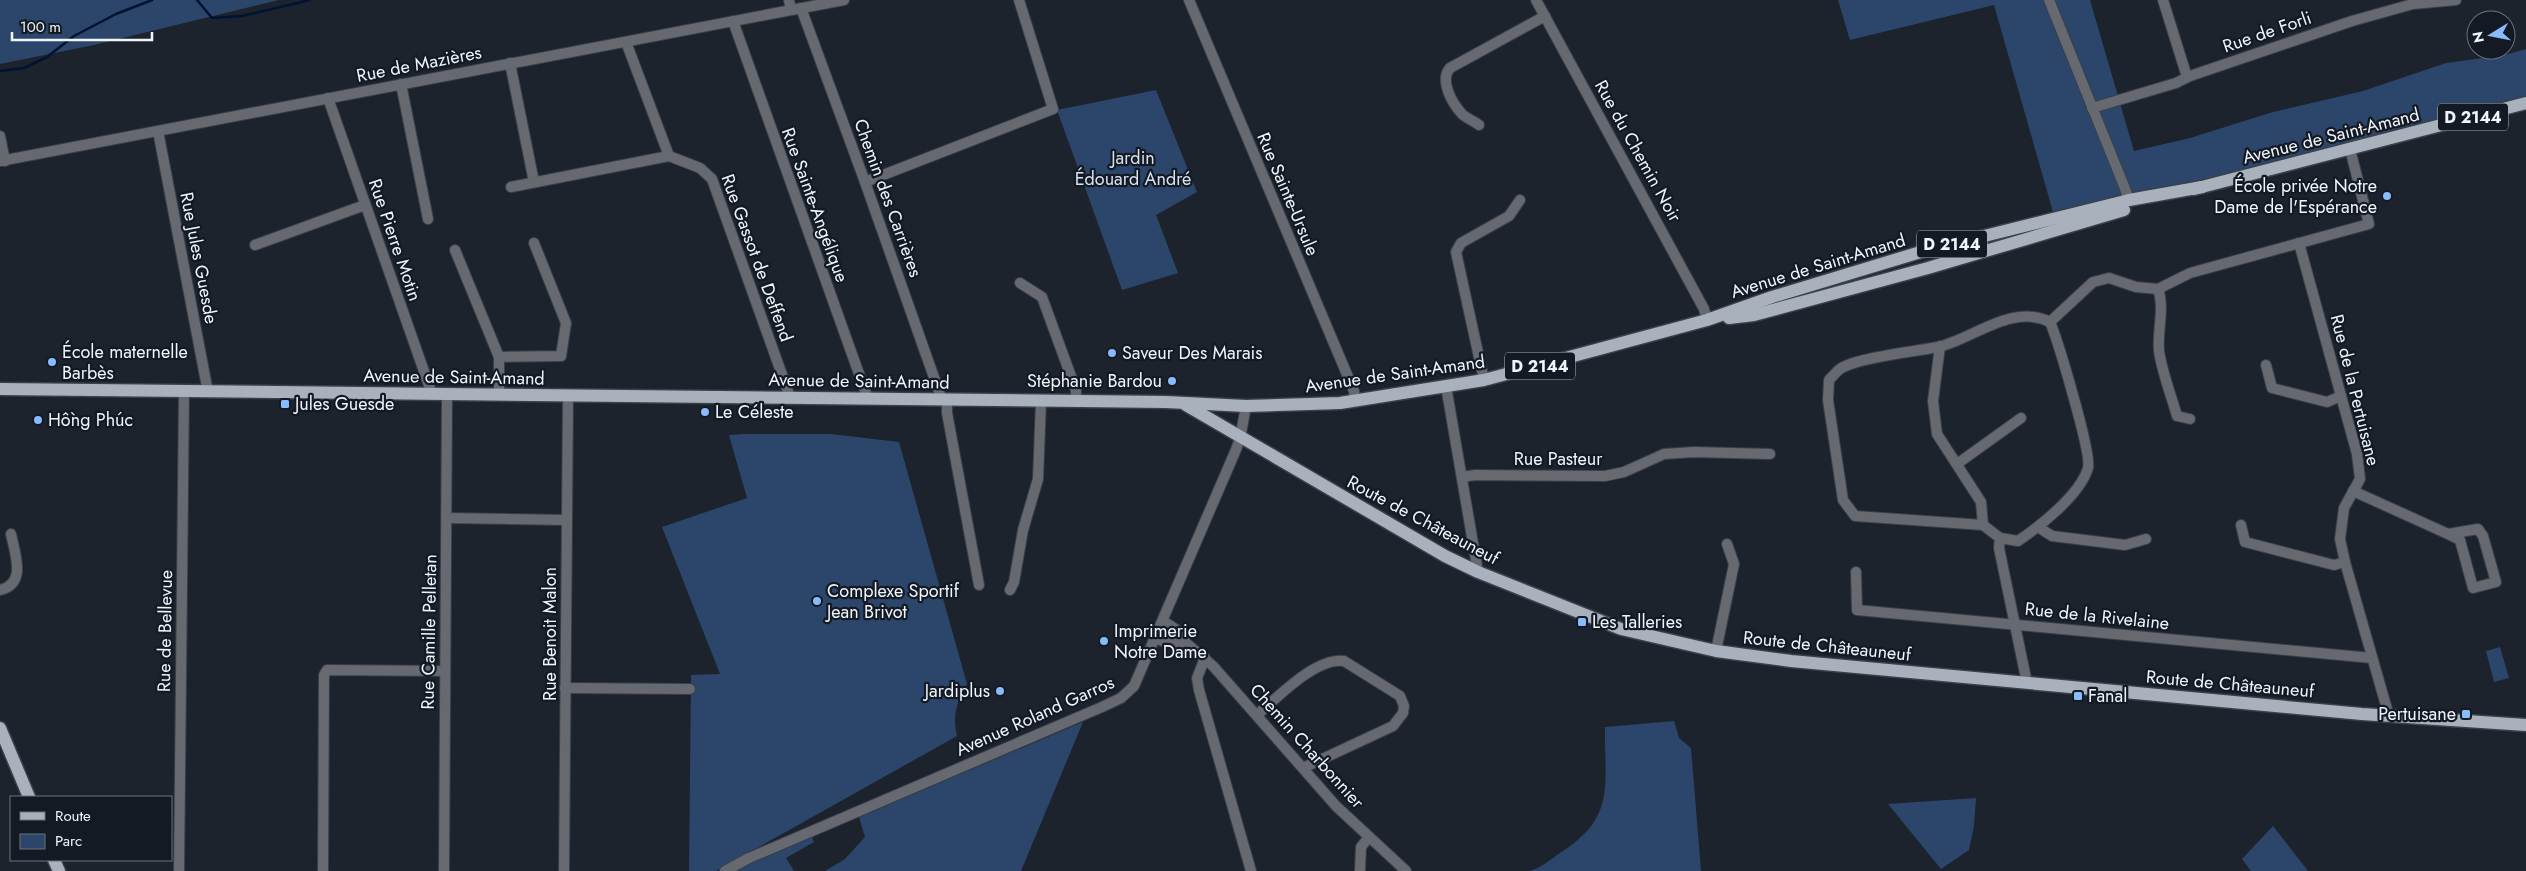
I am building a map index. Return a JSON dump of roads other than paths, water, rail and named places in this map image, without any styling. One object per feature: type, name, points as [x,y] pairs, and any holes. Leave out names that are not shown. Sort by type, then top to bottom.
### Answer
[{"type":"main road","name":"Avenue de Saint-Amand","points":[[1707,320],[1754,315],[1928,268],[2202,187],[2526,103]]},
{"type":"main road","name":"Avenue de Saint-Amand","points":[[0,389],[568,397],[1076,400],[1181,402],[1246,406],[1312,405],[1355,401],[1484,380],[1707,320],[1772,297],[1924,251],[2129,200],[2202,187]]},
{"type":"main road","points":[[1985,236],[1989,250]]},
{"type":"main road","points":[[1924,251],[1928,268]]},
{"type":"main road","name":"Route de Châteauneuf","points":[[1181,402],[1240,439],[1445,556],[1478,572],[1621,629],[1716,651],[1791,661],[2389,716],[2526,725]]},
{"type":"main road","points":[[0,728],[29,796]]},
{"type":"street","name":"Rue de Mazières","points":[[2,161],[626,42],[733,21],[793,6],[844,0]]},
{"type":"street","points":[[866,182],[1053,109],[1019,0]]},
{"type":"street","name":"Rue Sainte-Ursule","points":[[1189,0],[1354,391],[1355,401]]},
{"type":"street","name":"Rue du Chemin Noir","points":[[1536,0],[1660,224],[1704,309],[1707,320]]},
{"type":"street","points":[[2049,0],[2129,200],[2112,213]]},
{"type":"street","points":[[2163,0],[2187,77]]},
{"type":"street","name":"Rue de Forli","points":[[2092,108],[2176,83],[2187,77],[2352,21],[2413,4],[2456,0]]},
{"type":"street","name":"Chemin des Carrières","points":[[793,6],[866,182],[944,400],[979,585]]},
{"type":"street","points":[[1479,125],[1462,114],[1444,81],[1446,73],[1450,68],[1545,16]]},
{"type":"street","name":"Rue Sainte-Angélique","points":[[733,21],[868,399]]},
{"type":"street","points":[[511,187],[669,156],[626,42]]},
{"type":"street","points":[[510,63],[534,182]]},
{"type":"street","points":[[401,84],[428,219]]},
{"type":"street","name":"Rue Pierre Motin","points":[[328,98],[432,394]]},
{"type":"street","name":"Rue Jules Guesde","points":[[158,131],[208,392]]},
{"type":"street","points":[[0,136],[2,161]]},
{"type":"street","points":[[2050,322],[2093,282],[2109,278],[2136,286],[2158,289],[2190,273],[2369,224],[2350,149]]},
{"type":"street","name":"Rue Gassot de Deffend","points":[[669,156],[700,168],[712,178],[790,397]]},
{"type":"street","points":[[1484,380],[1456,252],[1461,243],[1509,216],[1520,200]]},
{"type":"street","points":[[255,244],[365,205]]},
{"type":"street","points":[[499,356],[561,356],[566,324],[534,243]]},
{"type":"street","name":"Rue de la Pertuisane","points":[[2298,243],[2357,454],[2360,479],[2344,508],[2340,539],[2344,562],[2389,716]]},
{"type":"street","points":[[455,250],[499,356],[499,395]]},
{"type":"street","points":[[1020,283],[1042,297],[1076,390],[1076,400]]},
{"type":"street","points":[[2158,289],[2162,300],[2159,352],[2177,416],[2190,419]]},
{"type":"street","points":[[2037,315],[2050,322],[2058,341],[2087,446],[2088,467],[2081,484],[2038,528],[2018,541],[2000,538],[1983,525],[1855,516],[1843,500],[1828,400],[1829,380],[1842,368],[1890,355],[1940,346],[2010,318],[2037,315]]},
{"type":"street","points":[[1940,346],[1933,401],[1937,434],[1981,502],[1983,525]]},
{"type":"street","points":[[2266,366],[2272,388],[2327,402],[2341,396]]},
{"type":"street","points":[[1446,386],[1478,572]]},
{"type":"street","name":"Rue de Bellevue","points":[[179,871],[184,391]]},
{"type":"street","name":"Rue Camille Pelletan","points":[[444,871],[447,394]]},
{"type":"street","name":"Rue Benoit Malon","points":[[564,871],[568,397]]},
{"type":"street","points":[[1010,590],[1014,582],[1023,530],[1038,479],[1041,401]]},
{"type":"street","name":"Avenue Roland Garros","points":[[725,871],[749,858],[1122,698],[1134,686],[1163,622],[1240,439],[1246,406]]},
{"type":"street","points":[[1957,464],[2021,418]]},
{"type":"street","name":"Rue Pasteur","points":[[1462,477],[1476,475],[1605,476],[1624,472],[1664,454],[1694,452],[1770,454]]},
{"type":"street","points":[[2353,491],[2460,540],[2473,588],[2496,582],[2483,536],[2478,529],[2448,534]]},
{"type":"street","points":[[447,518],[567,520]]},
{"type":"street","points":[[2241,525],[2245,542],[2334,565],[2344,562]]},
{"type":"street","points":[[2038,528],[2052,536],[2125,545],[2146,539]]},
{"type":"street","points":[[0,590],[10,588],[16,581],[17,569],[11,534]]},
{"type":"street","points":[[2000,538],[1999,548],[2013,624],[2027,683]]},
{"type":"street","points":[[1716,651],[1734,564],[1727,544]]},
{"type":"street","name":"Rue de la Rivelaine","points":[[1856,572],[1857,610],[2372,658]]},
{"type":"street","name":"Chemin Charbonnier","points":[[1163,622],[1180,632],[1185,642],[1206,658],[1336,806],[1406,871]]},
{"type":"street","points":[[1156,638],[1167,642],[1185,642]]},
{"type":"street","points":[[1206,658],[1197,678],[1199,690],[1251,871]]},
{"type":"street","points":[[1257,714],[1316,666],[1336,660],[1344,661],[1400,696],[1404,706],[1403,713],[1393,726],[1303,768]]},
{"type":"street","points":[[323,871],[324,675],[327,670],[445,671]]},
{"type":"street","points":[[565,688],[690,689]]},
{"type":"street","points":[[1360,871],[1361,847],[1369,837]]},
{"type":"waterway","points":[[0,71],[24,68],[47,57],[74,36],[116,14],[152,0]]},
{"type":"waterway","points":[[197,0],[212,18],[242,16],[310,0]]},
{"type":"place","name":"École privée Notre Dame de l'Espérance","points":[[2387,196]]},
{"type":"place","name":"Saveur Des Marais","points":[[1112,353]]},
{"type":"place","name":"École maternelle Barbès","points":[[52,362]]},
{"type":"place","name":"Stéphanie Bardou","points":[[1172,381]]},
{"type":"place","name":"Jules Guesde","points":[[285,404]]},
{"type":"place","name":"Le Céleste","points":[[705,412]]},
{"type":"place","name":"Hồng Phúc","points":[[38,420]]},
{"type":"place","name":"Complexe Sportif Jean Brivot","points":[[817,601]]},
{"type":"place","name":"Les Talleries","points":[[1582,622]]},
{"type":"place","name":"Imprimerie Notre Dame","points":[[1104,641]]},
{"type":"place","name":"Jardiplus","points":[[1000,691]]},
{"type":"place","name":"Fanal","points":[[2078,696]]},
{"type":"place","name":"Pertuisane","points":[[2466,714]]},
{"type":"park label","name":"Jardin Édouard André","points":[[1133,168]]}]
